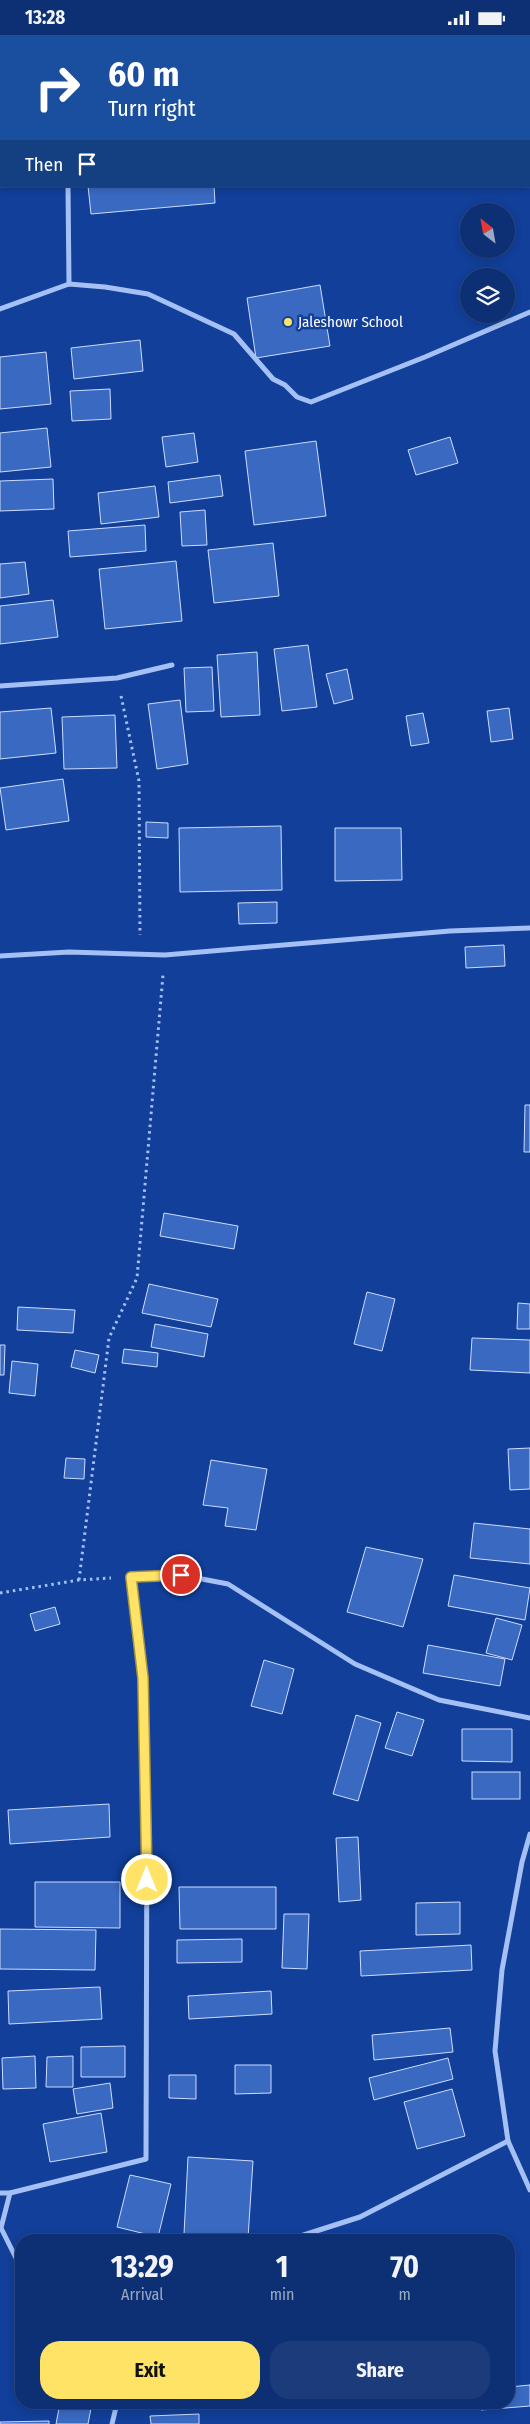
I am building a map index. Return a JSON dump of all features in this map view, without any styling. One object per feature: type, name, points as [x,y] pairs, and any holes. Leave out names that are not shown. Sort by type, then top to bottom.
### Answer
[{"type":"street","points":[[68,187],[69,284]]},
{"type":"street","points":[[0,309],[69,284],[105,287],[148,294],[234,334],[274,379],[285,385],[296,397],[311,402],[425,357],[530,312]]},
{"type":"street","points":[[0,686],[118,678],[172,665]]},
{"type":"street","points":[[0,956],[68,952],[165,955],[450,931],[530,929]]},
{"type":"street","points":[[0,2193],[10,2193],[146,2159],[147,1800],[143,1678],[131,1577],[181,1575],[228,1584],[355,1664],[439,1700],[530,1718]]},
{"type":"street","points":[[530,1834],[522,1862],[502,1970],[495,2051],[508,2141],[530,2190]]},
{"type":"street","points":[[307,2234],[360,2217],[508,2141]]},
{"type":"street","points":[[10,2193],[1,2228],[15,2256]]},
{"type":"street","points":[[112,2424],[116,2409]]},
{"type":"path","points":[[118,678],[139,781],[140,954]]},
{"type":"path","points":[[80,1580],[109,1338],[137,1278],[165,955]]},
{"type":"path","points":[[0,1593],[80,1580],[131,1577]]},
{"type":"building","points":[[88,187],[214,187],[215,203],[91,214]]},
{"type":"building","name":"Jaleshowr School","points":[[320,285],[330,346],[256,358],[247,298]]},
{"type":"building","points":[[140,340],[143,371],[74,379],[71,348]]},
{"type":"building","points":[[46,352],[51,404],[0,409],[0,357]]},
{"type":"building","points":[[110,389],[111,419],[72,421],[70,391]]},
{"type":"building","points":[[47,428],[51,467],[0,472],[0,433]]},
{"type":"building","points":[[194,433],[198,462],[166,467],[162,437]]},
{"type":"building","points":[[450,437],[458,463],[416,475],[408,450]]},
{"type":"building","points":[[316,441],[326,516],[254,525],[245,451]]},
{"type":"building","points":[[220,475],[223,496],[170,503],[168,482]]},
{"type":"building","points":[[53,479],[54,509],[0,511],[0,481]]},
{"type":"building","points":[[155,486],[159,517],[101,524],[98,493]]},
{"type":"building","points":[[205,510],[207,545],[182,546],[180,512]]},
{"type":"building","points":[[145,525],[146,551],[70,557],[68,531]]},
{"type":"building","points":[[273,543],[279,596],[214,603],[208,550]]},
{"type":"building","points":[[176,561],[182,621],[105,629],[99,569]]},
{"type":"building","points":[[25,562],[29,594],[0,598],[0,564]]},
{"type":"building","points":[[53,600],[58,637],[0,644],[0,606]]},
{"type":"building","points":[[308,645],[317,707],[282,711],[274,649]]},
{"type":"building","points":[[257,652],[260,715],[221,717],[217,655]]},
{"type":"building","points":[[212,667],[214,711],[186,712],[184,668]]},
{"type":"building","points":[[347,669],[353,699],[334,704],[326,674]]},
{"type":"building","points":[[180,700],[188,764],[157,769],[148,704]]},
{"type":"building","points":[[51,708],[56,753],[0,759],[0,712]]},
{"type":"building","points":[[509,708],[513,739],[491,742],[487,711]]},
{"type":"building","points":[[423,713],[429,743],[411,746],[406,716]]},
{"type":"building","points":[[115,715],[117,768],[64,769],[62,717]]},
{"type":"building","points":[[63,779],[69,821],[6,830],[0,788]]},
{"type":"building","points":[[146,822],[168,823],[168,838],[146,837]]},
{"type":"building","points":[[281,826],[282,890],[180,892],[179,828]]},
{"type":"building","points":[[335,828],[401,828],[402,880],[335,881]]},
{"type":"building","points":[[277,902],[277,923],[239,924],[238,903]]},
{"type":"building","points":[[504,945],[505,966],[466,968],[465,947]]},
{"type":"building","points":[[525,1105],[530,1105],[530,1152],[524,1152]]},
{"type":"building","points":[[164,1213],[238,1226],[234,1249],[160,1236]]},
{"type":"building","points":[[149,1284],[218,1299],[211,1327],[142,1313]]},
{"type":"building","points":[[367,1292],[395,1299],[382,1351],[354,1344]]},
{"type":"building","points":[[518,1303],[530,1304],[530,1329],[517,1329]]},
{"type":"building","points":[[18,1307],[75,1310],[73,1333],[17,1330]]},
{"type":"building","points":[[155,1324],[208,1334],[204,1357],[151,1347]]},
{"type":"building","points":[[472,1338],[530,1340],[530,1373],[470,1370]]},
{"type":"building","points":[[0,1345],[5,1345],[4,1375],[0,1375]]},
{"type":"building","points":[[124,1349],[158,1353],[157,1367],[122,1363]]},
{"type":"building","points":[[75,1350],[99,1355],[95,1373],[71,1367]]},
{"type":"building","points":[[12,1361],[38,1364],[35,1396],[9,1393]]},
{"type":"building","points":[[530,1448],[530,1489],[510,1490],[508,1449]]},
{"type":"building","points":[[66,1458],[85,1459],[84,1479],[64,1478]]},
{"type":"building","points":[[211,1460],[267,1469],[256,1530],[225,1526],[228,1508],[203,1505]]},
{"type":"building","points":[[474,1523],[530,1529],[530,1564],[470,1558]]},
{"type":"building","points":[[366,1547],[423,1559],[403,1627],[347,1612]]},
{"type":"building","points":[[454,1575],[530,1588],[525,1620],[448,1606]]},
{"type":"building","points":[[55,1607],[60,1624],[35,1631],[30,1614]]},
{"type":"building","points":[[496,1618],[522,1625],[512,1660],[486,1653]]},
{"type":"building","points":[[428,1645],[505,1659],[500,1686],[423,1673]]},
{"type":"building","points":[[264,1660],[294,1669],[282,1714],[251,1706]]},
{"type":"building","points":[[397,1712],[424,1720],[412,1756],[385,1748]]},
{"type":"building","points":[[356,1715],[381,1723],[358,1801],[333,1794]]},
{"type":"building","points":[[462,1729],[512,1729],[512,1762],[462,1761]]},
{"type":"building","points":[[472,1772],[520,1772],[520,1799],[472,1799]]},
{"type":"building","points":[[109,1804],[110,1837],[10,1844],[8,1810]]},
{"type":"building","points":[[358,1837],[361,1900],[339,1902],[336,1838]]},
{"type":"building","points":[[35,1882],[120,1882],[120,1928],[35,1927]]},
{"type":"building","points":[[179,1887],[276,1887],[276,1929],[180,1929]]},
{"type":"building","points":[[460,1902],[460,1934],[416,1935],[416,1903]]},
{"type":"building","points":[[284,1914],[309,1914],[307,1969],[282,1968]]},
{"type":"building","points":[[0,1929],[96,1930],[95,1970],[0,1969]]},
{"type":"building","points":[[242,1939],[242,1962],[177,1963],[177,1940]]},
{"type":"building","points":[[471,1945],[472,1970],[361,1976],[360,1951]]},
{"type":"building","points":[[100,1987],[102,2019],[9,2024],[8,1991]]},
{"type":"building","points":[[271,1991],[272,2014],[189,2019],[188,1996]]},
{"type":"building","points":[[450,2028],[453,2052],[374,2060],[372,2035]]},
{"type":"building","points":[[125,2046],[125,2077],[81,2077],[81,2047]]},
{"type":"building","points":[[35,2056],[36,2088],[3,2089],[2,2058]]},
{"type":"building","points":[[73,2056],[73,2087],[46,2087],[47,2057]]},
{"type":"building","points":[[448,2058],[453,2079],[374,2100],[369,2078]]},
{"type":"building","points":[[235,2065],[271,2065],[271,2093],[235,2094]]},
{"type":"building","points":[[169,2075],[196,2075],[196,2099],[169,2098]]},
{"type":"building","points":[[110,2083],[113,2108],[77,2114],[73,2089]]},
{"type":"building","points":[[452,2089],[465,2136],[417,2149],[404,2102]]},
{"type":"building","points":[[101,2113],[107,2152],[50,2162],[43,2124]]},
{"type":"building","points":[[188,2157],[253,2161],[248,2234],[184,2234]]},
{"type":"building","points":[[130,2175],[171,2184],[159,2234],[146,2234],[117,2227]]},
{"type":"building","points":[[530,2385],[530,2406],[515,2407],[515,2386]]},
{"type":"building","points":[[59,2409],[91,2409],[88,2424],[56,2424]]},
{"type":"building","points":[[199,2414],[199,2424],[151,2424],[150,2416]]},
{"type":"building","points":[[49,2421],[49,2424],[0,2424],[0,2422]]},
{"type":"place","name":"Jaleshowr School","points":[[288,322]]},
{"type":"route","points":[[147,1880],[147,1800],[143,1678],[131,1577],[181,1575]]}]
